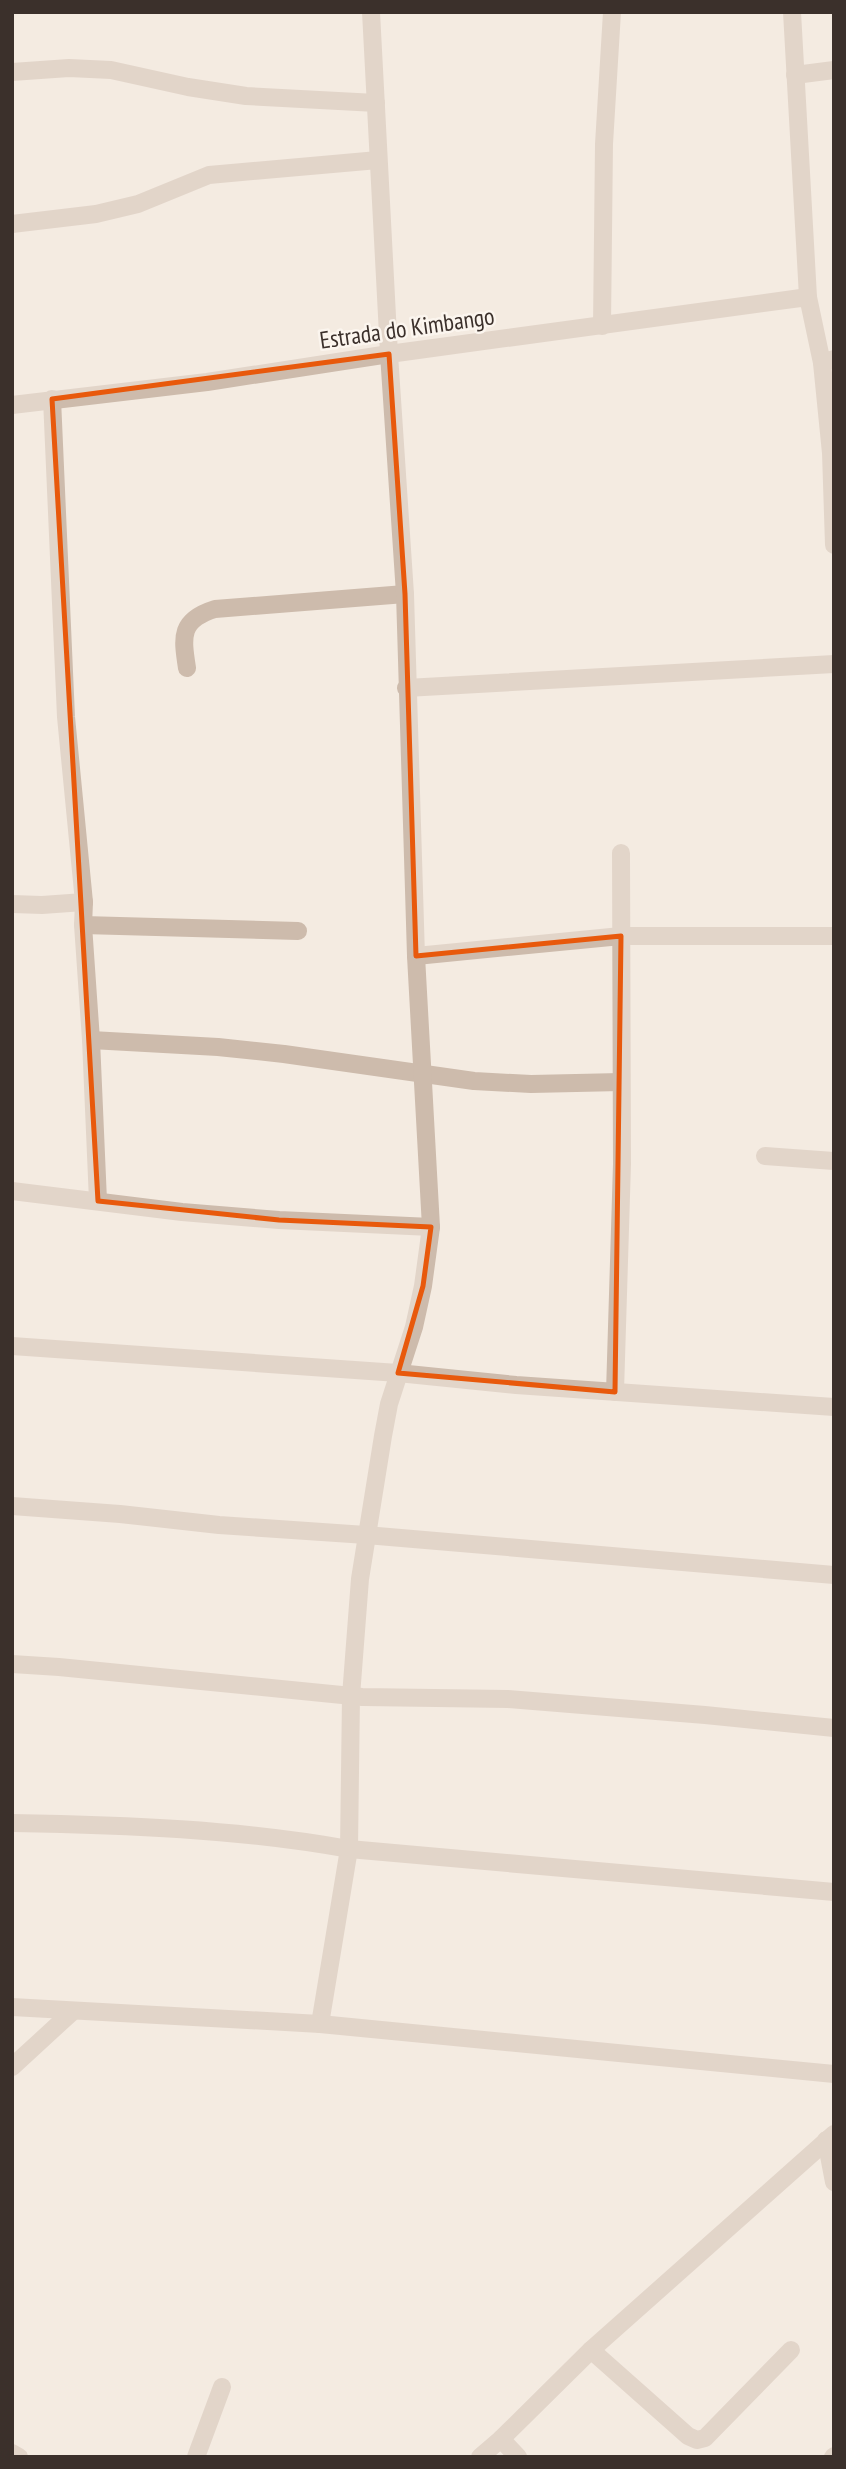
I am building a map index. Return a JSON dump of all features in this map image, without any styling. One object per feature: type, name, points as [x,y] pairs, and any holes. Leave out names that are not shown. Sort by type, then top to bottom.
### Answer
[{"type":"street","points":[[320,2024],[349,1849],[351,1696],[366,1535],[383,1436],[423,1286],[431,1227],[415,956],[405,594],[371,12]]},
{"type":"street","points":[[602,326],[604,144],[612,12]]},
{"type":"street","points":[[792,12],[808,298],[828,361],[834,545]]},
{"type":"street","points":[[12,72],[69,68],[111,70],[188,87],[246,96],[376,103]]},
{"type":"street","points":[[795,75],[834,70]]},
{"type":"street","points":[[12,224],[96,214],[138,204],[209,176],[378,160]]},
{"type":"street","name":"Estrada do Kimbango","points":[[12,405],[208,382],[389,354],[808,298]]},
{"type":"street","points":[[52,399],[66,717],[84,902],[98,1201]]},
{"type":"street","points":[[187,668],[183,634],[187,625],[215,609],[405,594]]},
{"type":"street","points":[[406,688],[834,664]]},
{"type":"street","points":[[615,1392],[622,1164],[621,853]]},
{"type":"street","points":[[12,904],[84,902]]},
{"type":"street","points":[[83,925],[298,931]]},
{"type":"street","points":[[415,956],[621,936],[834,936]]},
{"type":"street","points":[[91,1040],[218,1047],[446,1078],[519,1083],[621,1082]]},
{"type":"street","points":[[765,1156],[834,1161]]},
{"type":"street","points":[[12,1191],[182,1212],[279,1220],[431,1227]]},
{"type":"street","points":[[12,1346],[834,1407]]},
{"type":"street","points":[[12,1506],[834,1575]]},
{"type":"street","points":[[12,1664],[351,1696],[508,1699],[834,1728]]},
{"type":"street","points":[[12,1822],[288,1838],[349,1849],[834,1892]]},
{"type":"street","points":[[12,2007],[320,2024],[834,2074]]},
{"type":"street","points":[[12,2067],[73,2011]]},
{"type":"street","points":[[830,2137],[834,2182]]},
{"type":"street","points":[[480,2457],[502,2439],[592,2350],[830,2137]]},
{"type":"street","points":[[592,2350],[688,2436],[697,2440],[705,2438],[791,2350]]},
{"type":"street","points":[[196,2457],[222,2387]]},
{"type":"street","points":[[502,2439],[518,2457]]},
{"type":"street","points":[[12,2453],[19,2457]]},
{"type":"highlighted area","points":[[389,354],[405,594],[416,956],[621,936],[615,1392],[398,1373],[423,1286],[431,1227],[279,1220],[98,1201],[52,399]]}]
